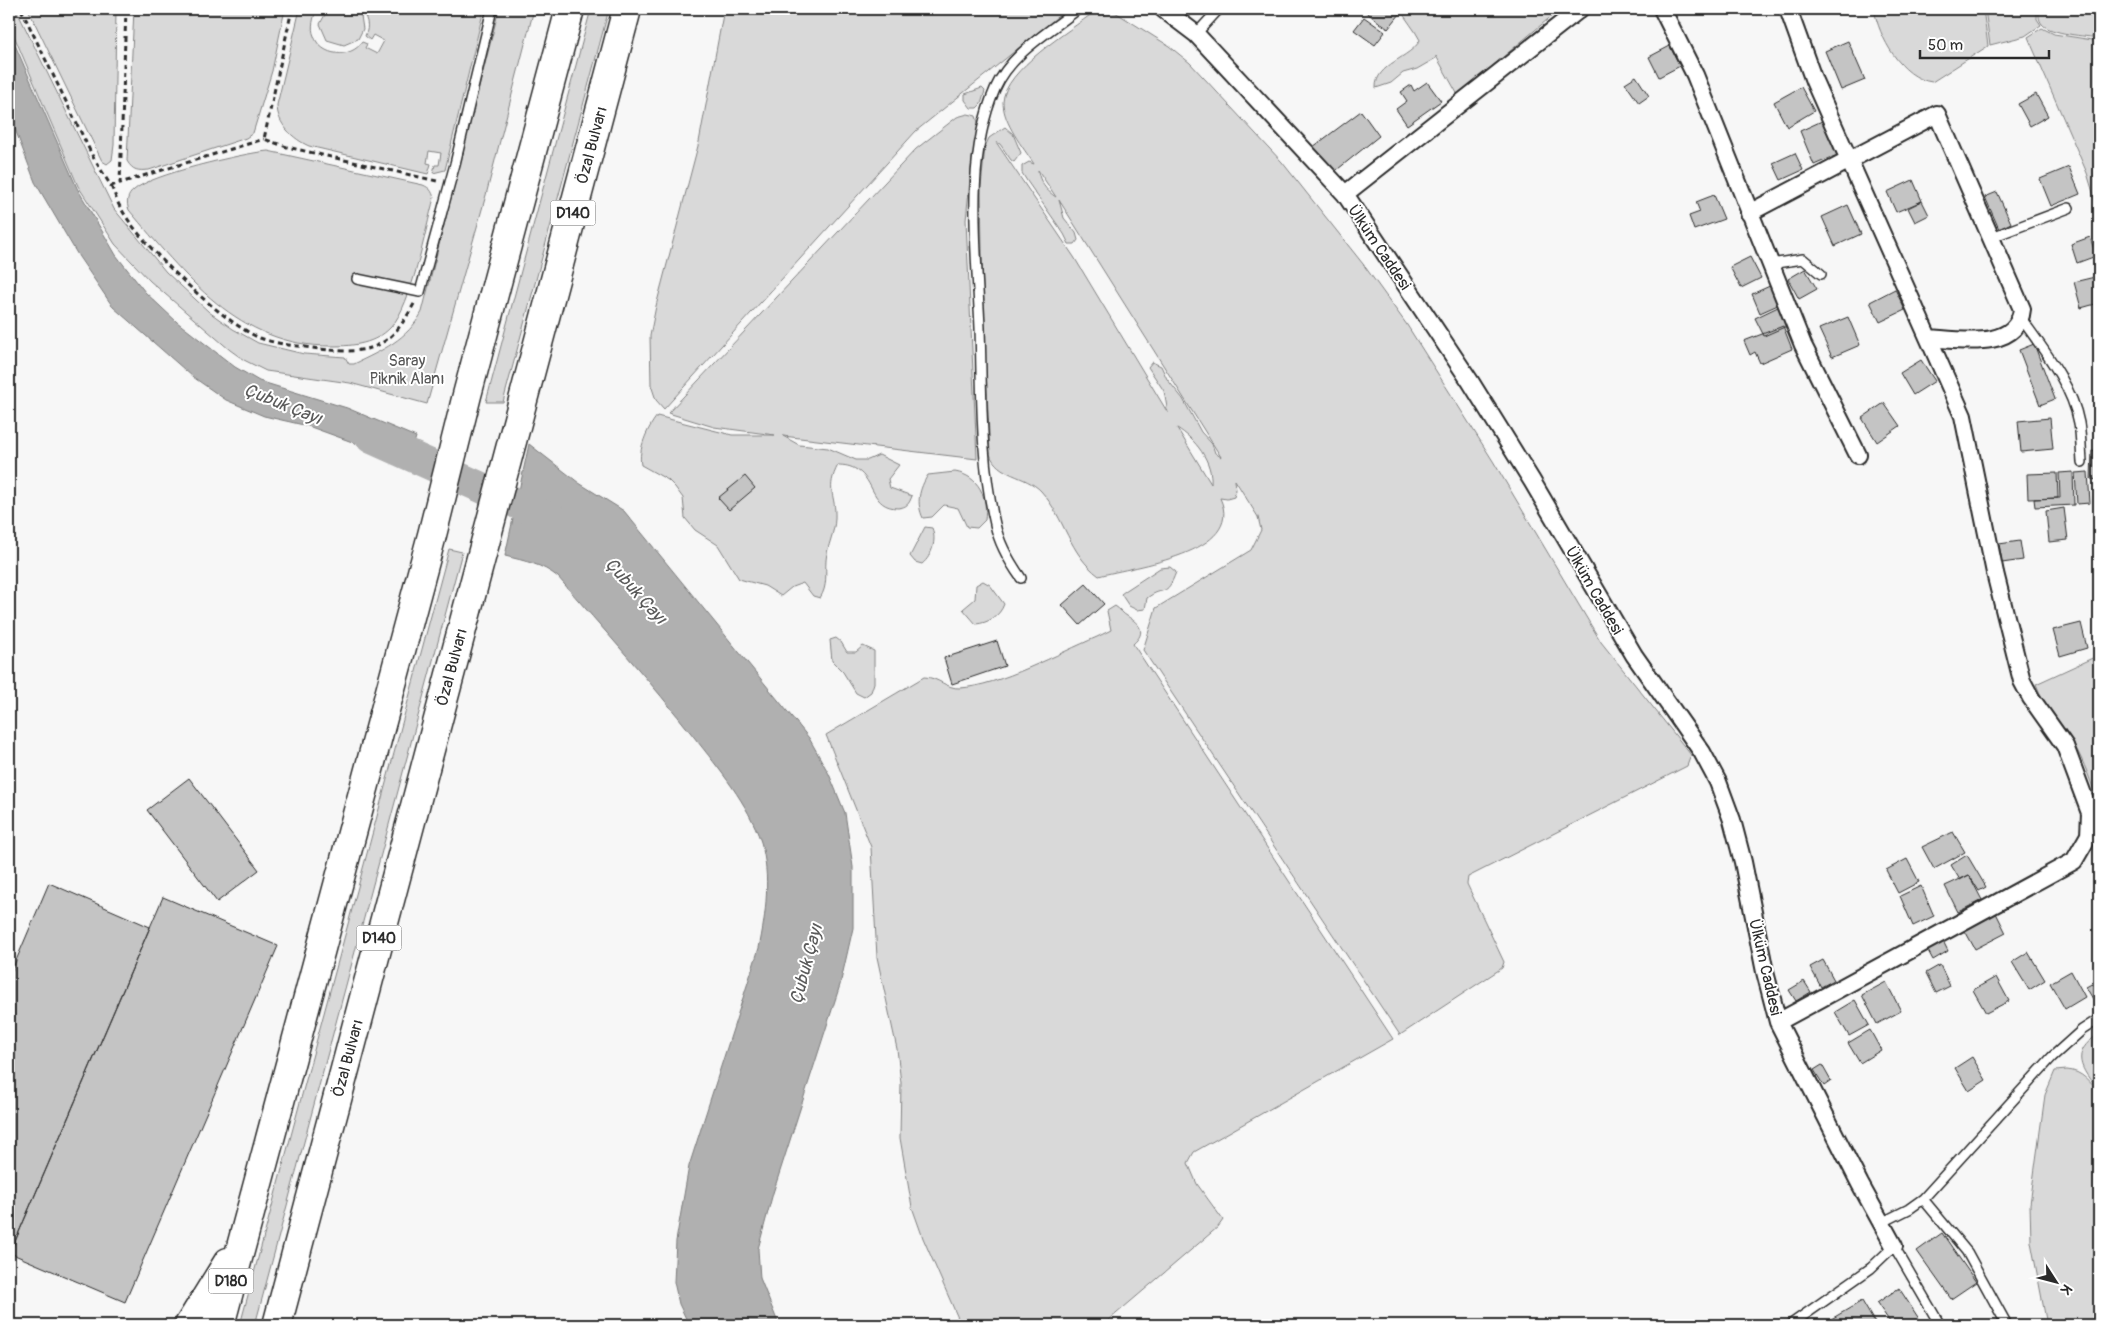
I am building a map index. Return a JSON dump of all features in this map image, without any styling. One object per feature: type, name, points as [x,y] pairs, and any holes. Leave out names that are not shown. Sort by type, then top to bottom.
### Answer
[{"type":"highway","points":[[189,1325],[243,1237],[432,536],[467,395],[570,9]]},
{"type":"highway","name":"Özal Bulvarı","points":[[280,1320],[482,550],[627,9]]},
{"type":"highway","name":"D180","points":[[220,1325],[243,1237]]},
{"type":"street","name":"Ülküm Caddesi","points":[[1163,9],[1196,34],[1345,194],[1470,381],[1532,481],[1634,655],[1702,752],[1718,782],[1743,862],[1765,972],[1778,1022],[1894,1246]]},
{"type":"street","points":[[1345,194],[1580,9]]},
{"type":"street","points":[[1662,9],[1695,75],[1802,345],[1858,455]]},
{"type":"street","points":[[1778,1022],[2074,860],[2089,835],[2090,813],[2065,746],[2031,698],[2022,681],[1995,573],[1965,423],[1930,338],[1814,81],[1788,9]]},
{"type":"street","points":[[1749,213],[1938,114],[2016,290],[2022,308],[2022,318],[2015,326],[1994,339],[1974,341],[1930,338]]},
{"type":"lane","points":[[357,278],[420,292],[450,183],[492,9]]},
{"type":"lane","points":[[1021,578],[1001,545],[987,482],[983,443],[975,193],[978,160],[990,102],[1007,67],[1078,9]]},
{"type":"lane","points":[[1196,34],[1219,9]]},
{"type":"lane","points":[[1992,237],[2068,208]]},
{"type":"lane","points":[[1770,264],[1803,259],[1822,274]]},
{"type":"lane","points":[[2022,318],[2060,377],[2074,406],[2079,422],[2082,462]]},
{"type":"lane","points":[[1882,1222],[1909,1209],[1923,1199],[2052,1057],[2082,1030],[2099,1019]]},
{"type":"lane","points":[[1923,1199],[1968,1252],[2007,1325]]},
{"type":"lane","points":[[1790,1325],[1871,1268],[1894,1246],[1940,1325]]},
{"type":"path","points":[[21,9],[122,211],[177,274],[219,312],[260,338],[280,344],[344,352],[371,350],[401,328],[420,292]]},
{"type":"path","points":[[120,183],[126,9]]},
{"type":"path","points":[[264,139],[292,9]]},
{"type":"path","points":[[111,186],[264,139],[287,147],[428,180],[450,183]]},
{"type":"green space","name":"Saray Piknik Alanı","points":[[9,9],[16,9],[114,209],[166,272],[209,312],[233,329],[258,343],[304,354],[345,357],[349,364],[354,364],[384,349],[401,337],[409,330],[422,312],[499,9],[534,9],[486,195],[427,404],[350,383],[266,371],[244,360],[230,350],[150,281],[115,244],[78,186],[9,24]]},
{"type":"green space","points":[[28,9],[116,9],[114,145],[112,160],[107,164],[102,161]]},
{"type":"green space","points":[[134,9],[285,9],[272,71],[253,133],[246,138],[149,170],[139,170],[131,167],[127,161]]},
{"type":"green space","points":[[300,9],[316,9],[313,33],[318,43],[329,52],[344,53],[351,51],[362,42],[367,44],[365,48],[377,54],[384,41],[373,35],[370,40],[365,36],[367,22],[360,9],[484,9],[445,170],[433,173],[435,165],[439,165],[441,153],[429,151],[427,163],[431,164],[428,174],[309,146],[287,130],[280,118],[277,105]]},
{"type":"green space","points":[[328,9],[354,9],[361,16],[363,29],[358,39],[344,45],[327,40],[320,24]]},
{"type":"green space","points":[[591,9],[609,9],[503,402],[486,402]]},
{"type":"green space","points":[[724,9],[1067,9],[916,131],[664,409],[656,400],[651,385],[650,336],[656,306],[699,142]]},
{"type":"green space","points":[[1105,9],[1115,12],[1169,46],[1190,63],[1282,162],[1363,264],[1407,325],[1493,461],[1601,642],[1691,755],[1687,766],[1468,877],[1467,884],[1504,962],[1502,968],[1400,1035],[1143,650],[1156,608],[1251,550],[1261,530],[1258,517],[1235,480],[1236,490],[1234,497],[1220,498],[1224,517],[1217,532],[1202,545],[1160,562],[1099,576],[1089,567],[1074,547],[1056,513],[1041,491],[999,467],[990,454],[983,307],[981,187],[985,147],[989,138],[1005,127],[1013,134],[1021,153],[1014,162],[1000,144],[996,142],[1074,257],[1168,413],[1164,391],[1148,367],[1152,362],[1161,366],[1167,379],[1183,399],[1201,432],[1212,444],[1215,453],[1221,457],[1059,200],[1064,218],[1076,233],[1078,240],[1075,244],[1069,244],[1027,181],[1022,173],[1022,166],[1029,162],[1034,164],[1006,118],[1003,102],[1006,90],[1014,77],[1040,52],[1094,12]],"holes":[[[1038,170],[1056,197],[1044,185]],[[1177,428],[1190,438],[1202,452],[1209,467],[1211,484]]]},
{"type":"green space","points":[[1400,9],[1560,9],[1458,95],[1436,56],[1436,58],[1417,69],[1403,73],[1391,83],[1376,88],[1377,80],[1381,73],[1409,52],[1420,40]]},
{"type":"green space","points":[[1874,9],[1983,9],[1988,46],[1932,82],[1921,79],[1901,65],[1893,54],[1881,32]]},
{"type":"green space","points":[[1985,9],[2037,9],[2037,19],[2041,25],[2025,36],[1990,45]]},
{"type":"green space","points":[[2039,9],[2099,9],[2099,38],[2052,30],[2042,24]]},
{"type":"green space","points":[[2042,28],[2054,34],[2099,41],[2099,212],[2087,173],[2028,37]]},
{"type":"green space","points":[[982,88],[985,91],[981,104],[977,108],[971,108],[965,100],[965,94]]},
{"type":"green space","points":[[968,114],[976,116],[979,126],[972,159],[966,220],[977,459],[783,436],[799,445],[828,448],[856,460],[868,460],[879,455],[899,465],[888,479],[890,488],[912,496],[906,506],[898,508],[889,507],[878,499],[863,475],[857,470],[848,466],[838,465],[832,480],[835,523],[826,560],[825,584],[820,598],[813,596],[803,583],[792,587],[781,596],[765,586],[739,579],[718,545],[695,530],[685,518],[683,498],[675,487],[668,480],[641,465],[642,446],[647,433],[657,416],[732,435],[775,435],[714,427],[668,413],[916,149],[957,117]]},
{"type":"green space","points":[[268,151],[423,185],[431,192],[434,198],[411,285],[399,316],[385,333],[364,343],[332,346],[299,343],[269,334],[241,321],[216,303],[193,282],[129,210],[127,202],[130,194],[143,184],[198,166]]},
{"type":"green space","points":[[955,472],[963,474],[976,483],[983,496],[986,511],[985,520],[977,528],[967,527],[958,508],[944,505],[932,517],[923,518],[919,496],[928,475]]},
{"type":"green space","points":[[925,527],[932,528],[934,543],[926,561],[922,564],[915,562],[910,556]]},
{"type":"green space","points":[[449,549],[462,552],[255,1325],[240,1325]]},
{"type":"green space","points":[[1170,567],[1176,572],[1167,589],[1147,598],[1145,609],[1137,610],[1129,606],[1121,594],[1160,568]]},
{"type":"green space","points":[[983,581],[990,585],[1004,604],[1000,612],[993,618],[976,624],[963,609],[975,599],[976,585]]},
{"type":"green space","points":[[1115,606],[1140,628],[1140,636],[1133,644],[1393,1039],[1194,1152],[1188,1163],[1197,1184],[1223,1220],[1218,1227],[1103,1325],[961,1325],[923,1238],[912,1207],[900,1138],[901,1083],[897,1049],[877,957],[871,847],[826,735],[924,677],[955,688],[976,686],[1047,660],[1111,630],[1107,611]]},
{"type":"green space","points":[[836,638],[847,652],[856,652],[863,646],[874,651],[874,683],[871,692],[864,697],[856,693],[843,672],[832,661],[830,640]]},
{"type":"green space","points":[[2099,655],[2099,804],[2069,735],[2044,700],[2036,684]]},
{"type":"green space","points":[[2099,1034],[2099,1091],[2083,1068],[2081,1055],[2090,1041]]},
{"type":"green space","points":[[2067,1070],[2077,1072],[2089,1081],[2099,1093],[2099,1325],[2047,1325],[2031,1242],[2030,1204],[2045,1095],[2055,1071]]},
{"type":"water","points":[[9,31],[77,188],[116,255],[145,292],[177,322],[235,367],[259,381],[347,408],[416,437],[406,469],[355,443],[308,426],[264,416],[226,400],[193,377],[113,307],[79,257],[35,182],[9,113]]},
{"type":"water","points":[[529,444],[579,483],[624,511],[809,738],[829,774],[845,813],[853,867],[853,928],[840,985],[773,1193],[758,1249],[760,1278],[779,1325],[689,1325],[679,1304],[674,1282],[676,1241],[689,1166],[759,948],[764,922],[767,882],[761,842],[741,800],[713,761],[644,676],[558,577],[539,566],[505,556]]},
{"type":"building","points":[[1362,9],[1404,9],[1388,29]]},
{"type":"building","points":[[1364,17],[1385,32],[1375,45],[1354,30]]},
{"type":"building","points":[[1848,41],[1865,80],[1841,90],[1825,51]]},
{"type":"building","points":[[1670,46],[1680,66],[1659,77],[1649,57]]},
{"type":"building","points":[[1636,76],[1649,96],[1639,103],[1625,83]]},
{"type":"building","points":[[1427,82],[1441,101],[1407,125],[1396,109],[1407,101],[1401,92],[1411,85],[1414,91]]},
{"type":"building","points":[[1801,87],[1814,111],[1787,127],[1774,102]]},
{"type":"building","points":[[2036,94],[2048,116],[2030,126],[2018,104]]},
{"type":"building","points":[[1361,111],[1379,136],[1333,173],[1313,147]]},
{"type":"building","points":[[1822,121],[1837,155],[1814,165],[1800,131]]},
{"type":"building","points":[[1795,153],[1803,170],[1781,180],[1773,163]]},
{"type":"building","points":[[2069,167],[2080,194],[2051,206],[2040,179]]},
{"type":"building","points":[[1913,180],[1922,201],[1896,212],[1887,192]]},
{"type":"building","points":[[1997,192],[2011,223],[1999,229],[1985,197]]},
{"type":"building","points":[[1714,195],[1724,219],[1694,230],[1689,216],[1700,212],[1696,202]]},
{"type":"building","points":[[1922,201],[1929,215],[1915,222],[1908,208]]},
{"type":"building","points":[[1848,205],[1861,234],[1835,246],[1822,217]]},
{"type":"building","points":[[2090,237],[2096,256],[2077,263],[2071,244]]},
{"type":"building","points":[[1750,257],[1761,278],[1741,288],[1730,267]]},
{"type":"building","points":[[1805,269],[1817,289],[1799,299],[1788,279]]},
{"type":"building","points":[[2099,276],[2099,303],[2081,308],[2074,282]]},
{"type":"building","points":[[1772,285],[1780,304],[1760,313],[1752,294]]},
{"type":"building","points":[[1895,289],[1905,310],[1880,322],[1870,302]]},
{"type":"building","points":[[1778,307],[1787,326],[1764,336],[1755,318]]},
{"type":"building","points":[[1848,317],[1860,345],[1832,357],[1819,329]]},
{"type":"building","points":[[1783,326],[1792,349],[1760,363],[1755,352],[1750,355],[1744,341]]},
{"type":"building","points":[[2034,344],[2055,399],[2040,405],[2019,350]]},
{"type":"building","points":[[1921,360],[1935,381],[1913,395],[1900,373]]},
{"type":"building","points":[[1884,403],[1900,426],[1877,442],[1862,418]]},
{"type":"building","points":[[2050,418],[2053,449],[2021,452],[2018,421]]},
{"type":"building","points":[[2092,451],[2099,452],[2099,480],[2091,479]]},
{"type":"building","points":[[2073,472],[2074,505],[2035,507],[2034,499],[2060,498],[2059,473]]},
{"type":"building","points":[[2088,472],[2090,503],[2077,504],[2075,473]]},
{"type":"building","points":[[2057,473],[2058,498],[2028,499],[2027,474]]},
{"type":"building","points":[[745,476],[755,488],[729,510],[718,498]]},
{"type":"building","points":[[2064,508],[2068,540],[2049,542],[2046,511]]},
{"type":"building","points":[[2020,541],[2023,560],[2002,563],[1999,544]]},
{"type":"building","points":[[1086,584],[1104,604],[1080,625],[1062,605]]},
{"type":"building","points":[[2081,623],[2087,648],[2060,656],[2053,630]]},
{"type":"building","points":[[997,641],[1005,666],[952,684],[944,658]]},
{"type":"building","points":[[189,778],[259,870],[217,902],[147,810]]},
{"type":"building","points":[[1953,832],[1965,852],[1934,869],[1922,847]]},
{"type":"building","points":[[1967,855],[1986,887],[1979,891],[1969,875],[1960,880],[1951,865]]},
{"type":"building","points":[[1907,859],[1919,882],[1898,893],[1886,870]]},
{"type":"building","points":[[1969,875],[1982,900],[1958,912],[1945,886]]},
{"type":"building","points":[[49,883],[150,927],[10,1253],[9,977]]},
{"type":"building","points":[[1921,886],[1934,916],[1913,926],[1900,896]]},
{"type":"building","points":[[163,897],[278,946],[125,1302],[10,1253]]},
{"type":"building","points":[[1996,913],[2006,933],[1975,949],[1964,929]]},
{"type":"building","points":[[1942,939],[1948,951],[1933,960],[1926,947]]},
{"type":"building","points":[[2028,952],[2045,980],[2029,990],[2012,962]]},
{"type":"building","points":[[1823,960],[1834,980],[1821,987],[1810,967]]},
{"type":"building","points":[[1940,965],[1950,986],[1936,993],[1926,973]]},
{"type":"building","points":[[2071,971],[2085,997],[2065,1009],[2050,983]]},
{"type":"building","points":[[1996,977],[2009,1001],[1986,1013],[1973,990]]},
{"type":"building","points":[[2099,980],[2099,996],[2093,999],[2086,987]]},
{"type":"building","points":[[1804,981],[1811,992],[1796,1001],[1789,990]]},
{"type":"building","points":[[1886,982],[1901,1011],[1877,1024],[1862,995]]},
{"type":"building","points":[[1855,1000],[1869,1025],[1849,1036],[1835,1012]]},
{"type":"building","points":[[1870,1030],[1881,1050],[1860,1063],[1848,1043]]},
{"type":"building","points":[[1972,1057],[1986,1080],[1969,1091],[1955,1068]]},
{"type":"building","points":[[1822,1065],[1831,1081],[1824,1086],[1814,1070]]},
{"type":"building","points":[[1942,1233],[1976,1282],[1951,1299],[1917,1251]]},
{"type":"building","points":[[1899,1288],[1923,1325],[1892,1325],[1877,1303]]},
{"type":"building","points":[[1862,1301],[1876,1325],[1821,1325]]},
{"type":"waterway","name":"Çubuk Çayı","points":[[371,438],[556,521]]}]
